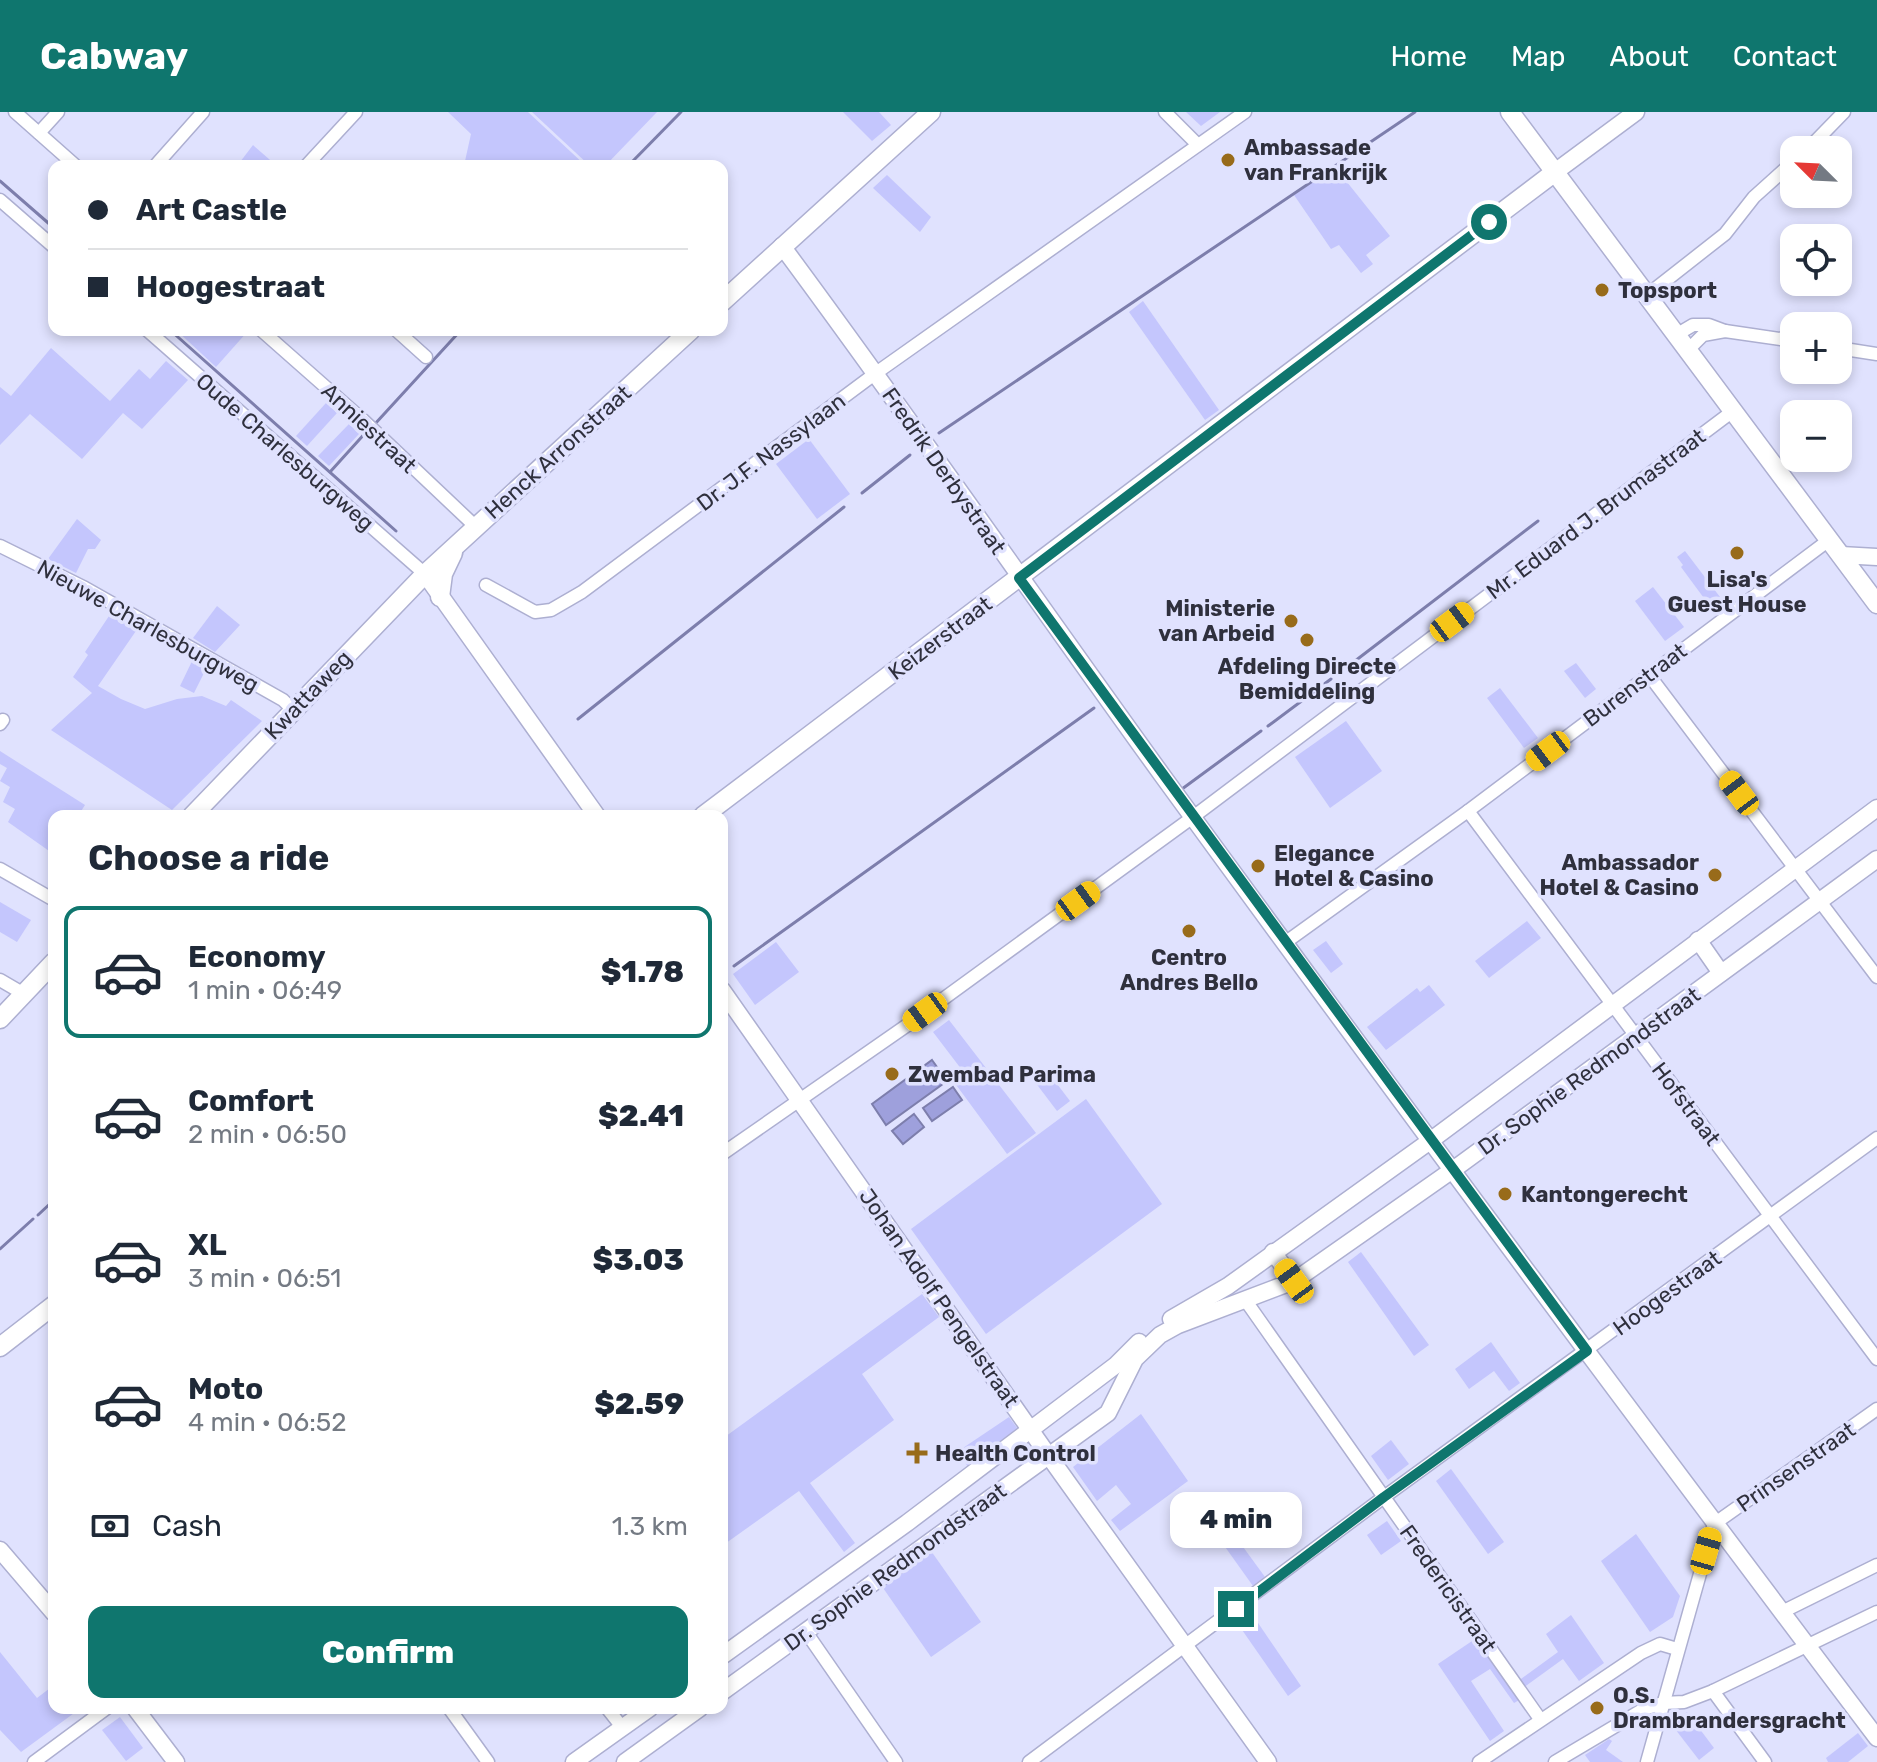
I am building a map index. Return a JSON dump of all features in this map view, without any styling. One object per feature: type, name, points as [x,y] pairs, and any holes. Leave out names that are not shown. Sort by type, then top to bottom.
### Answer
[{"type":"main road","points":[[728,296],[931,112]]},
{"type":"main road","points":[[1510,112],[1877,604]]},
{"type":"main road","name":"Keizerstraat","points":[[711,810],[1636,112]]},
{"type":"main road","name":"Fredrik Derbystraat","points":[[782,246],[876,373],[1019,578],[1452,1171],[1877,1738]]},
{"type":"main road","name":"Henck Arronstraat","points":[[425,574],[684,336]]},
{"type":"main road","points":[[440,597],[443,574],[461,541]]},
{"type":"main road","points":[[1841,555],[1877,557]]},
{"type":"main road","points":[[425,574],[593,810]]},
{"type":"main road","name":"Kwattaweg","points":[[198,810],[425,574]]},
{"type":"main road","name":"Dr. Sophie Redmondstraat","points":[[728,1688],[1108,1413],[1135,1359],[1160,1335],[1430,1141],[1877,808]]},
{"type":"main road","name":"Dr. Sophie Redmondstraat","points":[[728,1652],[907,1523],[1116,1365],[1147,1334],[1196,1312],[1246,1301],[1294,1281],[1452,1171],[1877,859]]},
{"type":"main road","points":[[1698,940],[1721,973]]},
{"type":"main road","points":[[0,1019],[48,968]]},
{"type":"main road","name":"Johan Adolf Pengelstraat","points":[[728,998],[1268,1762]]},
{"type":"main road","points":[[1273,1252],[1294,1281]]},
{"type":"main road","points":[[0,1347],[48,1310]]},
{"type":"main road","points":[[907,1523],[922,1521],[933,1524],[940,1534]]},
{"type":"main road","points":[[0,1550],[48,1606]]},
{"type":"main road","points":[[140,1714],[176,1762]]},
{"type":"main road","points":[[574,1762],[594,1756],[607,1738],[641,1714]]},
{"type":"main road","points":[[607,1738],[624,1762],[692,1714]]},
{"type":"street","points":[[15,112],[69,160]]},
{"type":"street","points":[[39,133],[58,112]]},
{"type":"street","points":[[160,160],[203,112]]},
{"type":"street","points":[[312,160],[356,112]]},
{"type":"street","points":[[1165,112],[1198,145]]},
{"type":"street","name":"Dr. J.F. Nassylaan","points":[[486,585],[535,612],[551,610],[595,582],[876,373],[1245,112]]},
{"type":"street","points":[[1821,136],[1844,112]]},
{"type":"street","points":[[1646,296],[1725,234],[1754,197],[1780,174]]},
{"type":"street","points":[[0,200],[48,242]]},
{"type":"street","points":[[1676,335],[1697,324],[1780,339]]},
{"type":"street","points":[[1688,350],[1703,335],[1725,331]]},
{"type":"street","name":"Oude Charlesburgweg","points":[[154,336],[425,574]]},
{"type":"street","name":"Anniestraat","points":[[277,336],[476,527]]},
{"type":"street","points":[[403,336],[426,357]]},
{"type":"street","points":[[1852,350],[1877,354]]},
{"type":"street","name":"Mr. Eduard J. Brumastraat","points":[[728,1150],[1193,817],[1733,411]]},
{"type":"street","name":"Burenstraat","points":[[1286,942],[1468,811],[1829,540]]},
{"type":"street","name":"Nieuwe Charlesburgweg","points":[[0,546],[85,588],[283,700],[293,710]]},
{"type":"street","points":[[1649,675],[1877,977]]},
{"type":"street","name":"Hofstraat","points":[[1468,811],[1877,1359]]},
{"type":"street","points":[[0,869],[48,897]]},
{"type":"street","points":[[0,980],[24,994]]},
{"type":"street","name":"Hoogestraat","points":[[1029,1762],[1384,1497],[1877,1138]]},
{"type":"street","name":"Fredericistraat","points":[[1246,1301],[1540,1719]]},
{"type":"street","name":"Prinsenstraat","points":[[1714,1524],[1877,1409]]},
{"type":"street","points":[[1647,1762],[1714,1524]]},
{"type":"street","points":[[1782,1612],[1877,1565]]},
{"type":"street","points":[[1555,1762],[1629,1716],[1663,1703],[1684,1702],[1713,1691],[1877,1612]]},
{"type":"street","points":[[806,1632],[896,1762]]},
{"type":"street","points":[[1479,1762],[1641,1653],[1660,1644],[1677,1649]]},
{"type":"street","points":[[1713,1691],[1765,1762]]},
{"type":"street","points":[[34,1762],[99,1714]]},
{"type":"street","points":[[453,1714],[488,1762]]},
{"type":"street","points":[[612,1714],[622,1727]]},
{"type":"shaded area","points":[[448,112],[528,112],[580,160],[465,160],[471,134]]},
{"type":"shaded area","points":[[532,112],[657,112],[611,160],[584,160]]},
{"type":"shaded area","points":[[843,112],[879,112],[891,125],[872,141]]},
{"type":"shaded area","points":[[1186,112],[1220,112],[1201,126]]},
{"type":"shaded area","points":[[253,145],[270,160],[242,160]]},
{"type":"shaded area","points":[[1335,167],[1390,236],[1366,255],[1373,264],[1361,273],[1339,245],[1331,249],[1294,195]]},
{"type":"shaded area","points":[[887,175],[931,217],[920,232],[873,188]]},
{"type":"shaded area","points":[[1143,301],[1219,410],[1205,420],[1129,312]]},
{"type":"shaded area","points":[[182,336],[244,336],[216,367]]},
{"type":"shaded area","points":[[51,348],[110,401],[139,369],[150,379],[166,361],[188,380],[142,429],[123,413],[82,459],[30,414],[0,445],[0,387],[11,396]]},
{"type":"shaded area","points":[[326,403],[337,413],[307,446],[296,436]]},
{"type":"shaded area","points":[[349,424],[359,434],[329,466],[318,456]]},
{"type":"shaded area","points":[[809,439],[850,494],[817,519],[776,464]]},
{"type":"shaded area","points":[[77,519],[101,540],[95,549],[88,549],[76,573],[48,559]]},
{"type":"shaded area","points":[[1685,551],[1720,597],[1709,605],[1681,567],[1683,565],[1677,557]]},
{"type":"shaded area","points":[[1653,587],[1684,627],[1665,641],[1635,601]]},
{"type":"shaded area","points":[[217,606],[240,625],[215,652],[193,638]]},
{"type":"shaded area","points":[[111,613],[138,628],[98,686],[145,709],[177,699],[202,696],[226,706],[231,700],[262,721],[172,810],[51,730],[92,693],[73,677],[88,655],[85,652]]},
{"type":"shaded area","points":[[195,655],[209,663],[194,693],[180,686]]},
{"type":"shaded area","points":[[1576,663],[1596,689],[1585,698],[1564,671]]},
{"type":"shaded area","points":[[1500,688],[1538,738],[1524,748],[1487,698]]},
{"type":"shaded area","points":[[1346,721],[1382,771],[1330,808],[1295,757]]},
{"type":"shaded area","points":[[0,751],[85,805],[82,810],[48,810],[48,850],[8,822],[15,809],[3,802],[10,787],[0,781],[7,768],[0,764]]},
{"type":"shaded area","points":[[0,902],[31,920],[17,942],[0,932]]},
{"type":"shaded area","points":[[1527,921],[1541,938],[1489,978],[1475,961]]},
{"type":"shaded area","points":[[1326,941],[1343,964],[1331,973],[1313,950]]},
{"type":"shaded area","points":[[776,942],[799,972],[755,1005],[733,974]]},
{"type":"shaded area","points":[[1429,985],[1445,1005],[1386,1050],[1367,1027],[1417,988],[1420,992]]},
{"type":"shaded area","points":[[949,1020],[1036,1133],[1007,1154],[954,1082],[965,1074],[933,1032]]},
{"type":"shaded area","points":[[932,1060],[947,1081],[886,1125],[872,1104]]},
{"type":"shaded area","points":[[1048,1072],[1070,1101],[1057,1111],[1035,1082]]},
{"type":"shaded area","points":[[953,1087],[962,1100],[932,1121],[923,1108]]},
{"type":"shaded area","points":[[1086,1099],[1162,1204],[986,1334],[911,1229]]},
{"type":"shaded area","points":[[914,1114],[924,1127],[903,1144],[892,1131]]},
{"type":"shaded area","points":[[1361,1252],[1429,1345],[1414,1356],[1348,1262]]},
{"type":"shaded area","points":[[922,1294],[939,1317],[862,1374],[894,1420],[810,1483],[855,1543],[844,1552],[799,1491],[728,1542],[728,1435]]},
{"type":"shaded area","points":[[1491,1342],[1520,1383],[1509,1391],[1494,1371],[1469,1389],[1455,1369]]},
{"type":"shaded area","points":[[1141,1414],[1188,1481],[1120,1531],[1111,1520],[1131,1504],[1116,1485],[1097,1501],[1073,1467]]},
{"type":"shaded area","points":[[1009,1417],[1020,1432],[969,1468],[957,1452]]},
{"type":"shaded area","points":[[1391,1440],[1409,1464],[1388,1480],[1371,1456]]},
{"type":"shaded area","points":[[1451,1469],[1504,1542],[1488,1554],[1436,1481]]},
{"type":"shaded area","points":[[1214,1507],[1265,1577],[1253,1586],[1203,1516]]},
{"type":"shaded area","points":[[1387,1521],[1401,1541],[1381,1555],[1367,1535]]},
{"type":"shaded area","points":[[1636,1534],[1680,1596],[1673,1617],[1650,1632],[1601,1561]]},
{"type":"shaded area","points":[[929,1548],[981,1622],[931,1657],[881,1585]]},
{"type":"shaded area","points":[[1571,1615],[1604,1663],[1579,1681],[1563,1659],[1523,1688],[1518,1681],[1558,1652],[1546,1634]]},
{"type":"shaded area","points":[[1254,1617],[1301,1686],[1288,1696],[1240,1627]]},
{"type":"shaded area","points":[[1478,1637],[1521,1699],[1514,1703],[1490,1669],[1471,1681],[1504,1731],[1490,1741],[1438,1664]]},
{"type":"shaded area","points":[[0,1652],[37,1698],[48,1690],[48,1714],[73,1714],[21,1752],[0,1730]]},
{"type":"shaded area","points":[[1687,1712],[1714,1748],[1699,1760],[1672,1725]]},
{"type":"shaded area","points":[[120,1717],[143,1748],[126,1761],[102,1730]]},
{"type":"shaded area","points":[[1858,1733],[1868,1746],[1848,1762],[1828,1762],[1826,1758]]},
{"type":"shaded area","points":[[1609,1739],[1612,1741],[1606,1750],[1623,1762],[1590,1762],[1585,1755]]},
{"type":"waterway","points":[[634,160],[681,112]]},
{"type":"waterway","points":[[939,433],[1415,112]]},
{"type":"waterway","points":[[0,181],[48,223]]},
{"type":"waterway","points":[[177,336],[396,531]]},
{"type":"waterway","points":[[374,425],[456,336]]},
{"type":"waterway","points":[[330,472],[368,430]]},
{"type":"waterway","points":[[862,493],[910,455]]},
{"type":"waterway","points":[[578,719],[844,507]]},
{"type":"waterway","points":[[1338,674],[1538,521]]},
{"type":"waterway","points":[[1268,726],[1331,679]]},
{"type":"waterway","points":[[734,966],[1094,708]]},
{"type":"waterway","points":[[1182,789],[1261,731]]},
{"type":"waterway","points":[[38,1215],[48,1206]]},
{"type":"waterway","points":[[0,1249],[33,1219]]},
{"type":"place","name":"Ambassade van Frankrijk","points":[[1228,160]]},
{"type":"place","name":"Topsport","points":[[1602,290]]},
{"type":"place","name":"Lisa's Guest House","points":[[1737,553]]},
{"type":"place","name":"Ministerie van Arbeid","points":[[1291,621]]},
{"type":"place","name":"Afdeling Directe Bemiddeling","points":[[1307,640]]},
{"type":"place","name":"Elegance Hotel & Casino","points":[[1258,866]]},
{"type":"place","name":"Ambassador Hotel & Casino","points":[[1715,875]]},
{"type":"place","name":"Centro Andres Bello","points":[[1189,931]]},
{"type":"place","name":"Zwembad Parima","points":[[892,1074]]},
{"type":"place","name":"Kantongerecht","points":[[1505,1194]]},
{"type":"place","name":"Health Control","points":[[917,1453]]},
{"type":"place","name":"O.S. Drambrandersgracht","points":[[1597,1708]]},
{"type":"route","points":[[1236,1609],[1384,1497],[1587,1351],[1019,578],[1489,222]]}]
